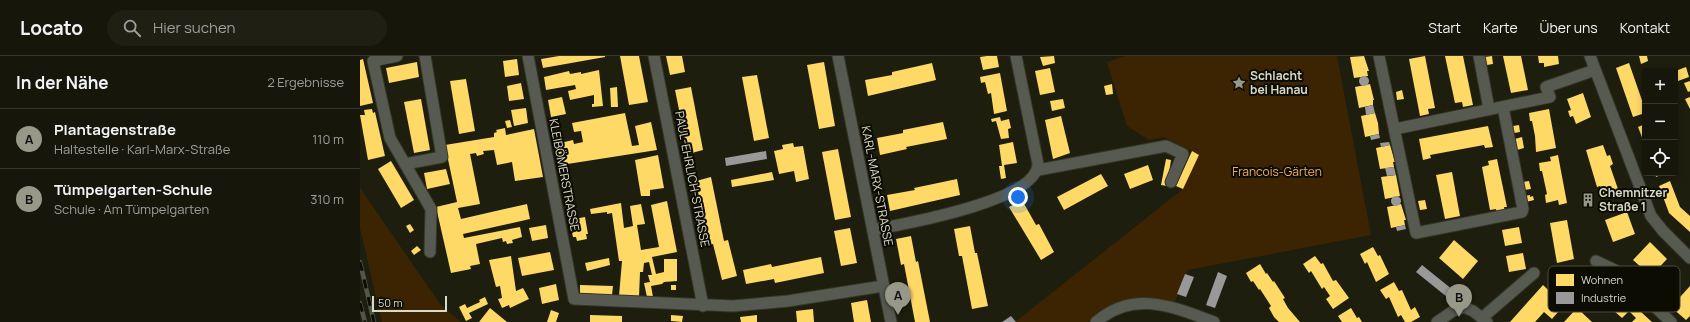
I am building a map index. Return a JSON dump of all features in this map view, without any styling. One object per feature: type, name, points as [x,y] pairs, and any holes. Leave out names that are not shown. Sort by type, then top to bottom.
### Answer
[{"type":"street","points":[[397,56],[374,61],[390,138],[431,209],[430,252]]},
{"type":"street","points":[[405,164],[442,158],[425,56]]},
{"type":"street","name":"KLEIBÖMERSTRASSE","points":[[528,56],[574,299],[703,306]]},
{"type":"street","name":"PAUL-EHRLICH-STRASSE","points":[[654,56],[703,306]]},
{"type":"street","name":"KARL-MARX-STRASSE","points":[[838,56],[891,322]]},
{"type":"street","points":[[1016,56],[1038,170]]},
{"type":"street","points":[[1379,56],[1416,233],[1522,212],[1523,209],[1502,107]]},
{"type":"street","points":[[1479,56],[1489,109]]},
{"type":"street","points":[[1590,56],[1651,216],[1659,227],[1690,258]]},
{"type":"street","points":[[1395,129],[1550,97],[1546,87],[1595,70]]},
{"type":"street","points":[[873,230],[948,215],[976,207],[1003,195],[1028,181],[1038,170],[1166,146],[1183,154],[1171,182]]},
{"type":"street","points":[[1596,261],[1606,266]]},
{"type":"street","points":[[1437,322],[1453,311],[1464,307],[1481,317],[1534,273]]},
{"type":"street","points":[[703,306],[763,304],[883,286]]},
{"type":"street","points":[[1096,322],[1113,310],[1129,305],[1144,303],[1173,307],[1214,322]]},
{"type":"street","points":[[1660,312],[1671,322]]},
{"type":"green space","name":"Francois-Gärten","points":[[1125,56],[1337,56],[1371,235],[1188,270],[1174,304],[1107,308],[1095,315],[1088,322],[1015,322],[1183,189],[1199,155],[1164,137],[1149,140],[1127,126],[1107,62]]},
{"type":"green space","points":[[360,188],[440,304],[461,322],[382,322],[360,228]]},
{"type":"building: Wohnen","points":[[559,56],[605,57],[543,68],[541,59]]},
{"type":"building: Wohnen","points":[[620,56],[639,56],[648,102],[629,105]]},
{"type":"building: Wohnen","points":[[666,56],[682,56],[685,72],[670,75]]},
{"type":"building: Wohnen","points":[[997,56],[999,67],[983,70],[980,57]]},
{"type":"building: Wohnen","points":[[1054,56],[1055,63],[1043,66],[1040,57]]},
{"type":"building: Wohnen","points":[[1364,56],[1369,71],[1367,71],[1368,76],[1354,78],[1350,57]]},
{"type":"building: Wohnen","points":[[1425,56],[1435,108],[1428,109],[1429,114],[1420,116],[1409,59]]},
{"type":"building: Wohnen","points":[[1445,56],[1463,56],[1473,105],[1463,107],[1462,102],[1455,103]]},
{"type":"building: Wohnen","points":[[1492,56],[1493,64],[1487,65],[1485,57]]},
{"type":"building: Wohnen","points":[[1503,56],[1521,56],[1528,90],[1511,93]]},
{"type":"building: Wohnen","points":[[1538,56],[1558,56],[1559,64],[1544,67],[1544,63],[1539,63]]},
{"type":"building: Wohnen","points":[[1639,56],[1647,56],[1648,61],[1641,64]]},
{"type":"building: Wohnen","points":[[363,59],[373,103],[360,106],[360,60]]},
{"type":"building: Wohnen","points":[[517,59],[519,75],[505,77],[503,61]]},
{"type":"building: Wohnen","points":[[417,62],[419,77],[389,83],[386,68]]},
{"type":"building: Wohnen","points":[[824,62],[835,126],[819,129],[807,65]]},
{"type":"building: Wohnen","points":[[932,63],[936,80],[868,96],[865,80],[892,75],[892,72]]},
{"type":"building: Wohnen","points":[[1629,63],[1642,100],[1642,114],[1633,117],[1616,68]]},
{"type":"building: Wohnen","points":[[1686,67],[1689,77],[1678,81],[1678,70]]},
{"type":"building: Wohnen","points":[[1050,68],[1055,92],[1040,95],[1035,71]]},
{"type":"building: Wohnen","points":[[599,70],[603,106],[592,107],[592,104],[594,104],[594,95],[570,100],[568,91],[576,89],[575,85],[546,90],[544,77],[569,71],[570,74],[581,72],[581,74]]},
{"type":"building: Wohnen","points":[[1000,73],[1007,111],[994,114],[991,93],[988,94],[985,82],[981,83],[980,77]]},
{"type":"building: Wohnen","points":[[757,75],[769,138],[754,141],[742,77]]},
{"type":"building: Wohnen","points":[[466,79],[475,131],[459,134],[450,81]]},
{"type":"building: Wohnen","points":[[1690,81],[1690,91],[1688,92],[1684,83]]},
{"type":"building: Wohnen","points":[[521,83],[524,99],[509,101],[507,86]]},
{"type":"building: Wohnen","points":[[1112,84],[1113,94],[1106,95],[1104,86]]},
{"type":"building: Wohnen","points":[[1370,84],[1374,100],[1373,105],[1359,108],[1355,87]]},
{"type":"building: Wohnen","points":[[617,87],[618,107],[611,107],[610,88]]},
{"type":"building: Wohnen","points":[[691,87],[703,150],[688,154],[675,90]]},
{"type":"building: Wohnen","points":[[1402,90],[1404,99],[1397,100],[1396,92]]},
{"type":"building: Wohnen","points":[[1583,93],[1591,117],[1576,124],[1573,116],[1570,117],[1568,111],[1571,110],[1567,99]]},
{"type":"building: Wohnen","points":[[562,97],[566,114],[551,117],[548,100]]},
{"type":"building: Wohnen","points":[[1690,97],[1690,109],[1685,99]]},
{"type":"building: Wohnen","points":[[421,99],[430,150],[414,153],[404,102]]},
{"type":"building: Wohnen","points":[[1063,99],[1065,108],[1052,111],[1050,101]]},
{"type":"building: Wohnen","points":[[526,108],[528,123],[514,126],[511,110]]},
{"type":"building: Wohnen","points":[[372,109],[373,113],[375,112],[385,156],[368,160],[360,115],[365,115],[364,110]]},
{"type":"building: Wohnen","points":[[1549,109],[1556,148],[1536,152],[1535,136],[1529,113]]},
{"type":"building: Wohnen","points":[[625,113],[632,146],[639,145],[635,126],[651,122],[657,150],[561,165],[556,144],[573,140],[574,144],[583,142],[581,131],[574,132],[572,123]]},
{"type":"building: Wohnen","points":[[1375,113],[1379,134],[1365,137],[1361,116]]},
{"type":"building: Wohnen","points":[[1061,116],[1070,153],[1053,159],[1045,120]]},
{"type":"building: Wohnen","points":[[1000,117],[1001,121],[1009,119],[1011,128],[1008,129],[1009,138],[1001,139],[996,121],[992,122],[991,119]]},
{"type":"building: Wohnen","points":[[510,120],[512,127],[507,128],[505,121]]},
{"type":"building: Wohnen","points":[[943,122],[947,139],[906,147],[907,149],[880,155],[877,138],[903,133],[903,130]]},
{"type":"building: Wohnen","points":[[1519,125],[1520,132],[1514,133],[1513,126]]},
{"type":"building: Wohnen","points":[[1642,125],[1642,137],[1638,127]]},
{"type":"building: Wohnen","points":[[1488,126],[1493,147],[1485,148],[1484,145],[1430,155],[1431,158],[1423,160],[1419,139]]},
{"type":"building: Wohnen","points":[[505,128],[506,135],[534,129],[543,177],[515,181],[512,162],[497,165],[494,150],[483,151],[484,154],[477,156],[476,153],[470,154],[480,204],[458,208],[461,219],[527,204],[530,219],[463,234],[464,238],[520,227],[522,237],[512,240],[513,243],[507,244],[506,241],[503,242],[502,238],[476,244],[480,264],[470,266],[471,269],[451,273],[436,207],[457,202],[445,145],[494,137],[494,133],[497,132],[496,130]]},
{"type":"building: Wohnen","points":[[1522,137],[1524,148],[1517,150],[1515,139]]},
{"type":"building: Wohnen","points":[[1013,142],[1017,163],[1004,165],[1006,178],[1001,179],[999,166],[1002,166],[999,145]]},
{"type":"building: Wohnen","points":[[793,143],[794,147],[803,146],[809,179],[796,182],[794,171],[779,174],[774,151],[783,149],[782,145]]},
{"type":"building: Wohnen","points":[[1390,145],[1395,162],[1393,162],[1394,167],[1380,169],[1376,148]]},
{"type":"building: Wohnen","points":[[1603,145],[1607,156],[1610,155],[1613,164],[1610,166],[1618,189],[1603,194],[1600,186],[1597,187],[1586,150]]},
{"type":"building: Wohnen","points":[[838,149],[851,217],[835,220],[822,152]]},
{"type":"building: Wohnen","points":[[1192,151],[1199,155],[1183,189],[1176,186]]},
{"type":"building: Wohnen","points":[[658,155],[664,188],[650,190],[650,196],[641,196],[635,160]]},
{"type":"building: Wohnen","points":[[1558,155],[1567,203],[1559,205],[1558,200],[1546,203],[1545,195],[1547,194],[1539,163],[1551,161],[1550,157]]},
{"type":"building: Wohnen","points":[[1166,159],[1171,160],[1167,186],[1161,185]]},
{"type":"building: Wohnen","points":[[1497,159],[1507,207],[1504,207],[1505,212],[1497,214],[1496,209],[1490,210],[1482,167],[1489,165],[1488,161]]},
{"type":"building: Wohnen","points":[[391,161],[414,200],[401,208],[378,169]]},
{"type":"building: Wohnen","points":[[1148,165],[1153,180],[1130,189],[1124,174]]},
{"type":"building: Wohnen","points":[[446,169],[450,184],[427,189],[424,173]]},
{"type":"building: Wohnen","points":[[772,172],[774,180],[732,187],[731,180]]},
{"type":"building: Wohnen","points":[[1452,172],[1460,216],[1445,219],[1436,175]]},
{"type":"building: Wohnen","points":[[1101,174],[1108,186],[1064,210],[1057,197]]},
{"type":"building: Wohnen","points":[[1396,175],[1400,196],[1385,199],[1381,177]]},
{"type":"building: Wohnen","points":[[711,177],[724,241],[728,240],[737,276],[722,280],[713,244],[708,245],[696,181]]},
{"type":"building: Wohnen","points":[[957,179],[960,195],[890,211],[887,195],[915,190],[914,188]]},
{"type":"building: Wohnen","points":[[1529,181],[1531,189],[1524,190],[1523,182]]},
{"type":"building: Wohnen","points":[[1670,181],[1680,207],[1690,216],[1690,232],[1669,213],[1659,186]]},
{"type":"building: Wohnen","points":[[1530,195],[1530,197],[1533,196],[1534,200],[1526,202],[1525,196]]},
{"type":"building: Wohnen","name":"Chemnitzer Straße 1","points":[[1592,197],[1593,201],[1584,203],[1583,198]]},
{"type":"building: Wohnen","points":[[1022,200],[1036,225],[1039,224],[1054,252],[1041,260],[1009,207]]},
{"type":"building: Wohnen","points":[[1425,200],[1427,209],[1420,210],[1418,201]]},
{"type":"building: Wohnen","points":[[667,201],[677,252],[652,257],[656,274],[664,272],[664,259],[677,259],[677,281],[664,282],[662,284],[651,286],[653,297],[647,297],[644,283],[650,282],[648,275],[652,275],[649,262],[644,263],[643,272],[640,272],[639,297],[619,296],[622,261],[619,261],[612,213],[607,214],[607,212],[591,214],[590,209],[621,203],[624,228],[633,226],[630,206],[641,204],[645,224],[637,225],[641,250],[659,247],[651,205]]},
{"type":"building: Wohnen","points":[[1401,204],[1406,220],[1404,220],[1405,225],[1391,228],[1387,207]]},
{"type":"building: Wohnen","points":[[1627,212],[1635,234],[1613,242],[1605,220]]},
{"type":"building: Wohnen","points":[[585,217],[588,234],[586,234],[587,239],[577,241],[576,237],[573,237],[569,220]]},
{"type":"building: Wohnen","points":[[1567,220],[1574,259],[1557,263],[1550,223]]},
{"type":"building: Wohnen","points":[[410,224],[414,230],[410,233],[406,226]]},
{"type":"building: Wohnen","points":[[546,225],[548,238],[532,241],[529,228]]},
{"type":"building: Wohnen","points":[[970,226],[988,306],[972,309],[962,256],[959,256],[954,229]]},
{"type":"building: Wohnen","points":[[1519,227],[1522,243],[1505,246],[1502,230]]},
{"type":"building: Wohnen","points":[[850,228],[857,263],[841,266],[834,231]]},
{"type":"building: Wohnen","points":[[911,236],[916,262],[918,261],[930,322],[915,322],[904,264],[901,265],[896,239]]},
{"type":"building: Wohnen","points":[[1454,240],[1478,261],[1463,279],[1439,258]]},
{"type":"building: Wohnen","points":[[1650,242],[1667,259],[1660,266],[1640,266],[1633,260]]},
{"type":"building: Wohnen","points":[[417,246],[421,250],[414,255],[411,251]]},
{"type":"building: Wohnen","points":[[1373,247],[1378,256],[1380,255],[1389,274],[1376,282],[1367,262],[1365,264],[1360,254]]},
{"type":"building: Wohnen","points":[[550,252],[554,270],[522,276],[518,258]]},
{"type":"building: Wohnen","points":[[1523,253],[1526,269],[1509,272],[1506,256]]},
{"type":"building: Wohnen","points":[[511,256],[516,291],[523,288],[529,299],[510,308],[509,305],[502,308],[498,299],[502,298],[500,286],[496,287],[489,260]]},
{"type":"building: Wohnen","points":[[1315,256],[1321,264],[1323,263],[1333,281],[1336,280],[1349,298],[1333,309],[1326,299],[1330,296],[1324,287],[1322,289],[1311,271],[1309,273],[1303,264]]},
{"type":"building: Wohnen","points":[[821,257],[824,273],[775,283],[774,279],[746,284],[743,270],[771,264],[772,267]]},
{"type":"building: Wohnen","points":[[609,258],[610,265],[587,271],[585,263]]},
{"type":"building: Wohnen","points":[[1260,264],[1266,274],[1267,273],[1273,282],[1274,281],[1285,298],[1283,299],[1288,308],[1300,322],[1279,322],[1274,317],[1269,308],[1271,306],[1260,289],[1259,290],[1253,281],[1251,282],[1246,273]]},
{"type":"building: Wohnen","points":[[1394,282],[1399,291],[1402,290],[1411,310],[1415,307],[1420,317],[1411,322],[1405,322],[1401,315],[1398,317],[1389,297],[1386,299],[1380,290]]},
{"type":"building: Wohnen","points":[[556,284],[559,300],[542,304],[539,288]]},
{"type":"building: Wohnen","points":[[580,285],[613,286],[612,295],[580,293]]},
{"type":"building: Wohnen","points":[[671,285],[676,285],[676,290],[671,290]]},
{"type":"building: Wohnen","points":[[1543,285],[1548,290],[1548,312],[1558,312],[1552,319],[1544,312],[1535,322],[1510,322]]},
{"type":"building: Wohnen","points":[[1690,286],[1690,316],[1686,320],[1677,312],[1680,312],[1680,297]]},
{"type":"building: Wohnen","points":[[485,297],[488,304],[469,313],[472,318],[466,321],[459,307],[465,304],[467,308],[480,302],[479,300]]},
{"type":"building: Wohnen","points":[[867,300],[871,322],[854,322],[851,303]]},
{"type":"building: Wohnen","points":[[490,308],[507,322],[479,322]]},
{"type":"building: Wohnen","points":[[1351,308],[1357,318],[1359,317],[1362,322],[1342,322],[1338,316]]},
{"type":"building: Wohnen","points":[[813,309],[814,322],[797,322],[796,311]]},
{"type":"building: Wohnen","points":[[551,310],[559,313],[556,322],[547,322]]},
{"type":"building: Wohnen","points":[[1573,312],[1581,312],[1592,322],[1564,322]]},
{"type":"building: Wohnen","points":[[1615,312],[1628,312],[1622,318]]},
{"type":"building: Wohnen","points":[[1630,312],[1641,312],[1652,322],[1632,322],[1636,318]]},
{"type":"building: Wohnen","points":[[590,315],[622,316],[622,322],[590,322]]},
{"type":"building: Wohnen","points":[[671,315],[683,316],[682,322],[671,321]]},
{"type":"building: Wohnen","points":[[757,315],[757,322],[741,322],[740,317]]},
{"type":"building: Industrie","points":[[1362,76],[1366,76],[1369,81],[1366,86],[1362,86],[1359,83],[1359,79]]},
{"type":"building: Industrie","points":[[1373,105],[1375,113],[1366,115],[1365,107]]},
{"type":"building: Industrie","points":[[1379,134],[1380,138],[1371,140],[1370,136]]},
{"type":"building: Industrie","points":[[1389,142],[1390,145],[1381,147],[1380,143]]},
{"type":"building: Industrie","points":[[766,151],[767,159],[726,166],[725,158]]},
{"type":"building: Industrie","points":[[1394,167],[1396,175],[1387,176],[1385,168]]},
{"type":"building: Industrie","points":[[1394,196],[1398,196],[1401,201],[1398,206],[1394,206],[1391,203],[1391,199]]},
{"type":"building: Industrie","points":[[1405,225],[1406,229],[1397,231],[1396,227]]},
{"type":"building: Industrie","points":[[1422,265],[1453,290],[1447,297],[1416,272]]},
{"type":"building: Industrie","points":[[1218,272],[1227,276],[1215,308],[1206,305]]},
{"type":"building: Industrie","points":[[1185,274],[1194,277],[1186,297],[1177,294]]},
{"type":"building: Industrie","points":[[1011,316],[1016,322],[1002,322]]},
{"type":"railway","points":[[360,262],[374,322]]},
{"type":"railway","points":[[360,303],[365,322]]},
{"type":"place","name":"Schlacht bei Hanau","points":[[1239,83]]},
{"type":"place","name":"Chemnitzer Straße 1","points":[[1588,200]]},
{"type":"place","name":"Plantagenstraße","points":[[898,315]]},
{"type":"place","name":"Tümpelgarten-Schule","points":[[1459,317]]}]
